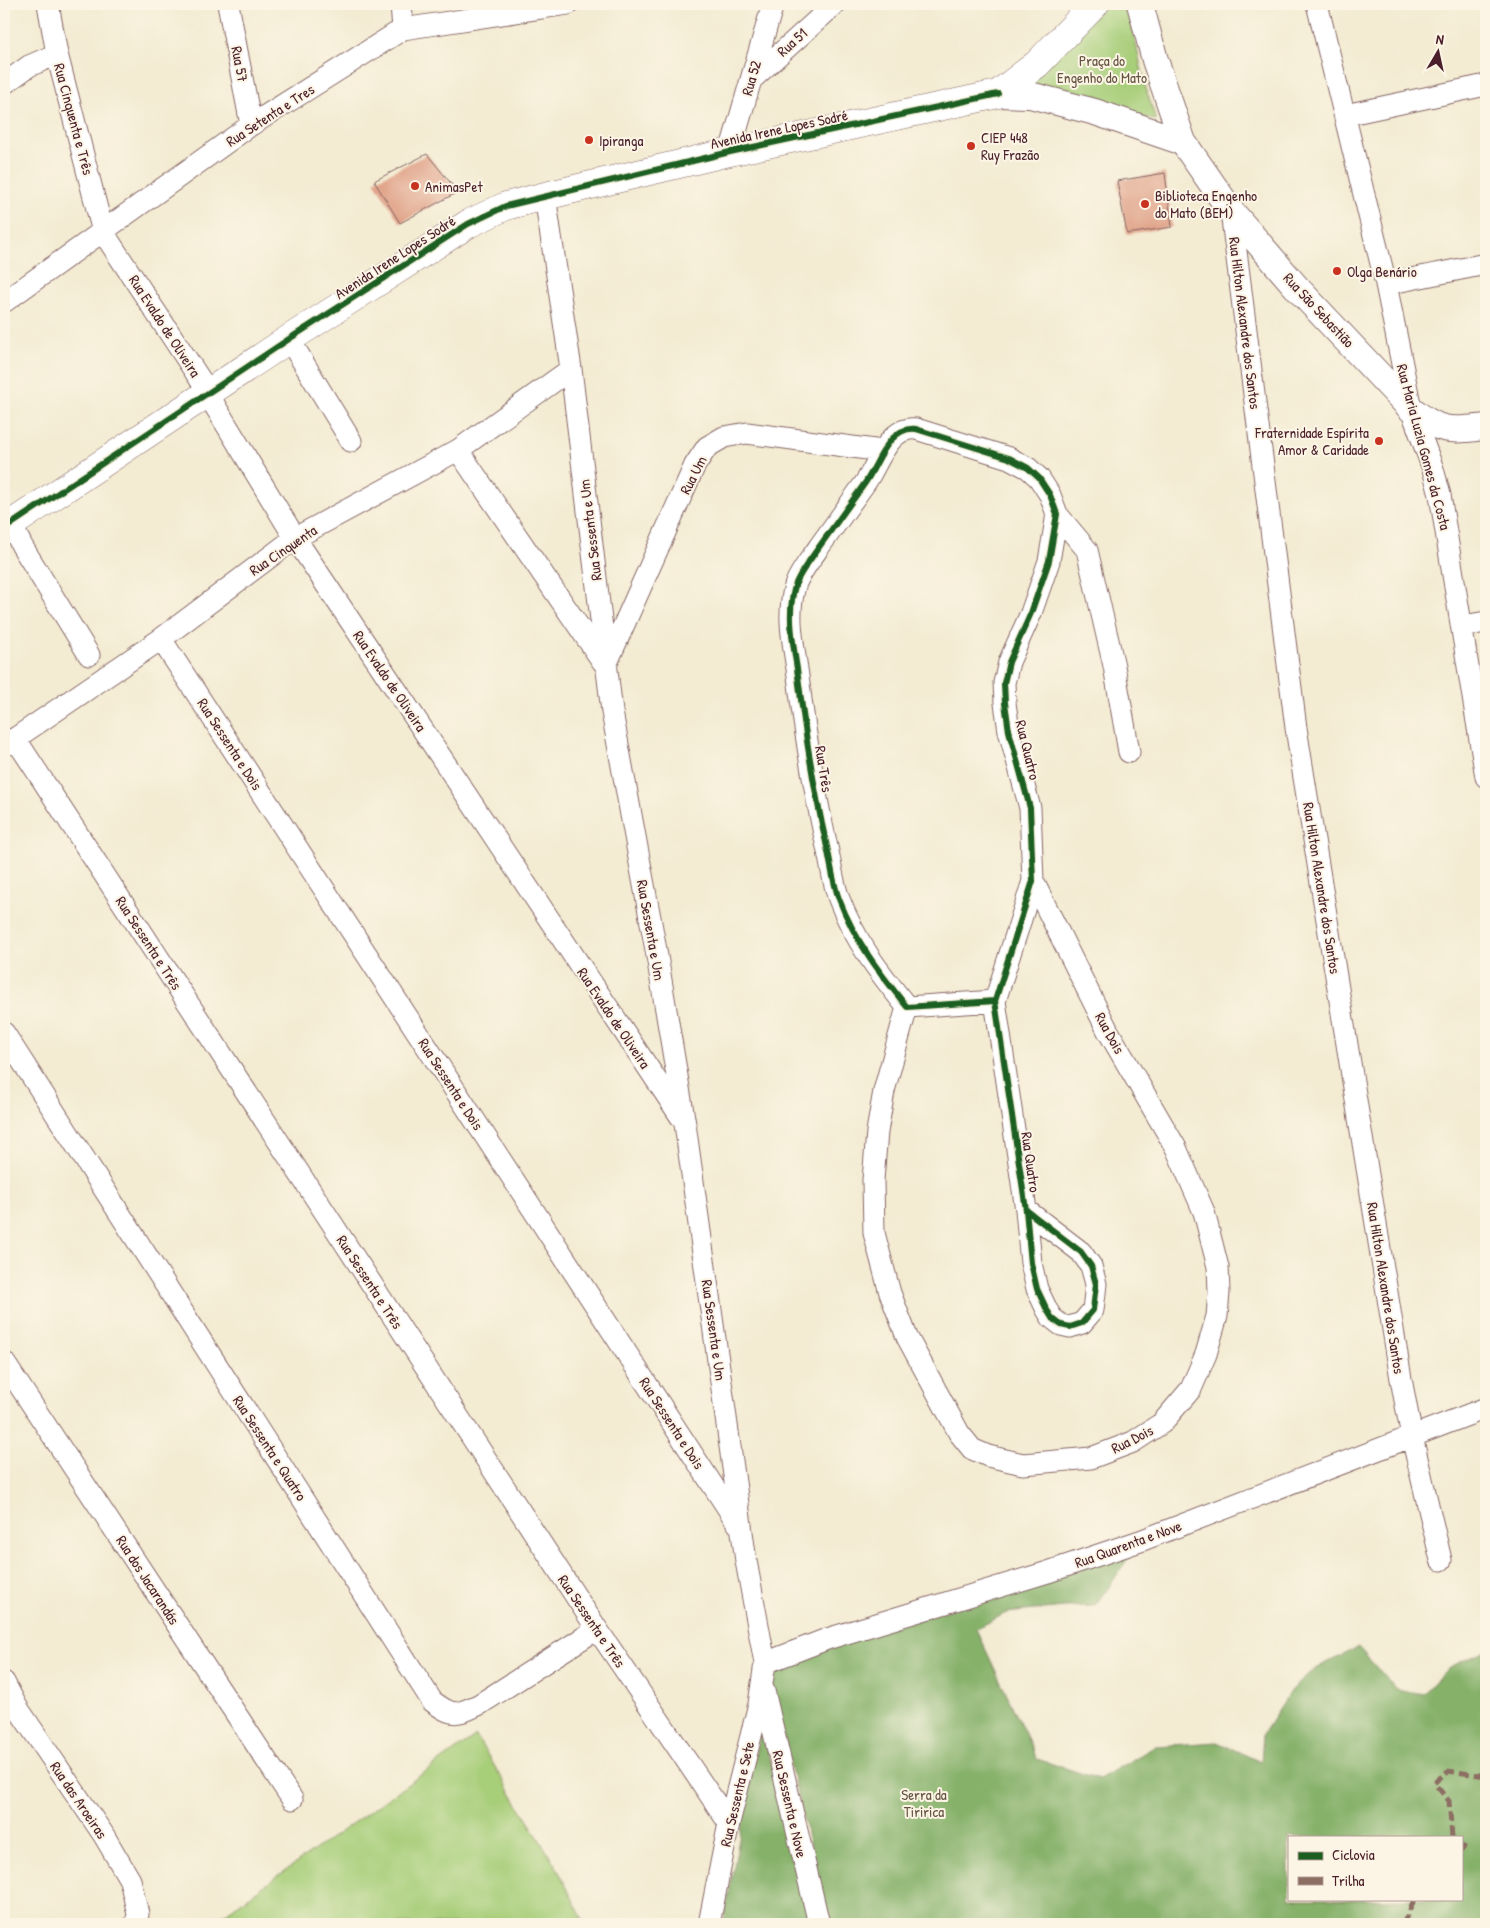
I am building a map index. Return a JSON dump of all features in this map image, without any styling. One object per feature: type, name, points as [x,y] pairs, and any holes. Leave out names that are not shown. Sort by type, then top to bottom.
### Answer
[{"type":"main road","name":"Avenida Irene Lopes Sodré","points":[[8,527],[289,339],[468,224],[506,206],[546,196],[730,152],[998,94],[1037,64],[1095,4]]},
{"type":"street","name":"Rua Cinquenta e Três","points":[[48,4],[57,54],[103,232]]},
{"type":"street","name":"Rua 57","points":[[228,4],[251,125]]},
{"type":"street","points":[[401,4],[403,29]]},
{"type":"street","name":"Rua Setenta e Tres","points":[[4,302],[251,125],[403,29],[568,4]]},
{"type":"street","name":"Rua 52","points":[[730,152],[773,4]]},
{"type":"street","name":"Rua 51","points":[[750,80],[834,4]]},
{"type":"street","name":"Rua São Sebastião","points":[[1140,4],[1155,60],[1182,142],[1231,211],[1298,289],[1411,409],[1434,426],[1444,429],[1486,427]]},
{"type":"street","name":"Rua Maria Luzia Gomes da Costa","points":[[1317,4],[1346,115],[1386,284],[1411,409],[1434,469],[1440,495],[1463,626],[1486,777]]},
{"type":"street","points":[[4,72],[29,66],[57,54]]},
{"type":"street","points":[[4,84],[29,66]]},
{"type":"street","points":[[1346,115],[1486,85]]},
{"type":"street","points":[[998,94],[1030,95],[1086,110],[1182,142]]},
{"type":"street","name":"Rua Sessenta e Um","points":[[546,196],[571,369],[614,721],[656,950],[685,1124],[741,1529],[763,1673]]},
{"type":"street","name":"Rua Hilton Alexandre dos Santos","points":[[1231,211],[1296,728],[1382,1268],[1412,1438],[1441,1560]]},
{"type":"street","name":"Rua Evaldo de Oliveira","points":[[103,232],[209,393],[295,538],[685,1124]]},
{"type":"street","points":[[1386,284],[1486,264]]},
{"type":"street","points":[[289,339],[351,441]]},
{"type":"street","name":"Rua Cinquenta","points":[[9,742],[161,639],[295,538],[458,450],[571,369]]},
{"type":"street","points":[[882,451],[899,433],[909,428],[916,429],[1009,458],[1028,468],[1039,478],[1050,494],[1057,514],[1087,550],[1114,666],[1129,752]]},
{"type":"street","name":"Rua Um","points":[[606,666],[695,465],[707,447],[724,436],[747,433],[882,451]]},
{"type":"street","points":[[458,450],[606,666]]},
{"type":"street","name":"Rua Três","points":[[882,451],[868,478],[796,584],[791,605],[791,628],[817,801],[838,897],[856,938],[873,964],[907,1007]]},
{"type":"street","name":"Rua Quatro","points":[[1026,1210],[1081,1252],[1091,1266],[1096,1284],[1093,1310],[1082,1323],[1070,1328],[1061,1326],[1052,1318],[1038,1289],[1031,1264],[1026,1210],[995,1001],[1033,881],[1030,808],[1008,731],[1004,703],[1004,683],[1009,662],[1031,613],[1049,561],[1057,514]]},
{"type":"street","points":[[8,527],[22,546],[90,655]]},
{"type":"street","points":[[1463,626],[1486,622]]},
{"type":"street","name":"Rua Sessenta e Dois","points":[[161,639],[741,1529]]},
{"type":"street","name":"Rua Sessenta e Três","points":[[9,742],[597,1629],[729,1823]]},
{"type":"street","name":"Rua Dois","points":[[907,1007],[884,1091],[877,1132],[873,1180],[874,1233],[890,1292],[907,1337],[959,1433],[972,1448],[988,1456],[1023,1464],[1091,1458],[1133,1442],[1162,1423],[1191,1389],[1206,1354],[1217,1316],[1220,1292],[1218,1267],[1204,1212],[1176,1148],[1108,1031],[1033,881]]},
{"type":"street","points":[[907,1007],[995,1001]]},
{"type":"street","name":"Rua Sessenta e Quatro","points":[[4,1033],[432,1701],[445,1711],[460,1713],[480,1704],[597,1629]]},
{"type":"street","name":"Rua dos Jacarandás","points":[[4,1362],[292,1799]]},
{"type":"street","name":"Rua Quarenta e Nove","points":[[763,1673],[827,1639],[1048,1572],[1140,1540],[1412,1438],[1486,1408]]},
{"type":"street","name":"Rua Sessenta e Sete","points":[[709,1924],[729,1823],[758,1704],[763,1673]]},
{"type":"street","name":"Rua Sessenta e Nove","points":[[763,1673],[819,1924]]},
{"type":"street","name":"Rua das Aroeiras","points":[[4,1682],[17,1707],[103,1834],[130,1880],[138,1914],[136,1924]]},
{"type":"green space","name":"Praça do Engenho do Mato","points":[[1106,4],[1127,4],[1146,89],[1156,120],[1024,90]]},
{"type":"green space","name":"Serra da Tiririca","points":[[1131,1554],[1096,1606],[1006,1613],[976,1629],[1037,1759],[1099,1779],[1156,1746],[1217,1742],[1261,1762],[1263,1734],[1292,1690],[1315,1669],[1358,1647],[1396,1689],[1423,1694],[1448,1668],[1486,1650],[1486,1924],[829,1924],[778,1715],[768,1665]]},
{"type":"green space","points":[[761,1723],[812,1924],[723,1924]]},
{"type":"green space","points":[[476,1736],[557,1868],[585,1924],[210,1924]]},
{"type":"building","name":"AnimasPet","points":[[427,154],[458,192],[400,223],[374,181]]},
{"type":"building","name":"Biblioteca Engenho do Mato (BEM)","points":[[1165,173],[1172,227],[1127,234],[1117,181]]},
{"type":"marked path","points":[[1452,1836],[1449,1801],[1434,1783],[1448,1771],[1486,1776]]},
{"type":"marked path","points":[[1462,1846],[1464,1847],[1462,1850]]},
{"type":"marked path","points":[[1403,1924],[1415,1900]]},
{"type":"cycle path","points":[[4,529],[289,339],[468,224],[506,206],[730,152],[998,94]]},
{"type":"cycle path","points":[[995,1001],[907,1007],[877,969],[852,929],[837,893],[818,804],[807,740],[791,620],[792,597],[795,586],[799,576],[865,483],[885,448],[891,440],[906,430],[916,429],[1009,458],[1028,468],[1039,478],[1050,495],[1057,514],[1049,561],[1031,613],[1009,662],[1004,683],[1009,731],[1030,808],[1033,881],[995,1001],[1026,1210],[1031,1263],[1037,1289],[1052,1318],[1061,1325],[1070,1327],[1082,1323],[1093,1310],[1096,1284],[1091,1266],[1081,1252],[1026,1210]]},
{"type":"place","name":"Ipiranga","points":[[589,140]]},
{"type":"place","name":"CIEP 448 Ruy Frazão","points":[[971,146]]},
{"type":"place","name":"AnimasPet","points":[[415,186]]},
{"type":"place","name":"Biblioteca Engenho do Mato (BEM)","points":[[1145,204]]},
{"type":"place","name":"Olga Benário","points":[[1337,271]]},
{"type":"place","name":"Fraternidade Espírita Amor & Caridade","points":[[1379,441]]}]
